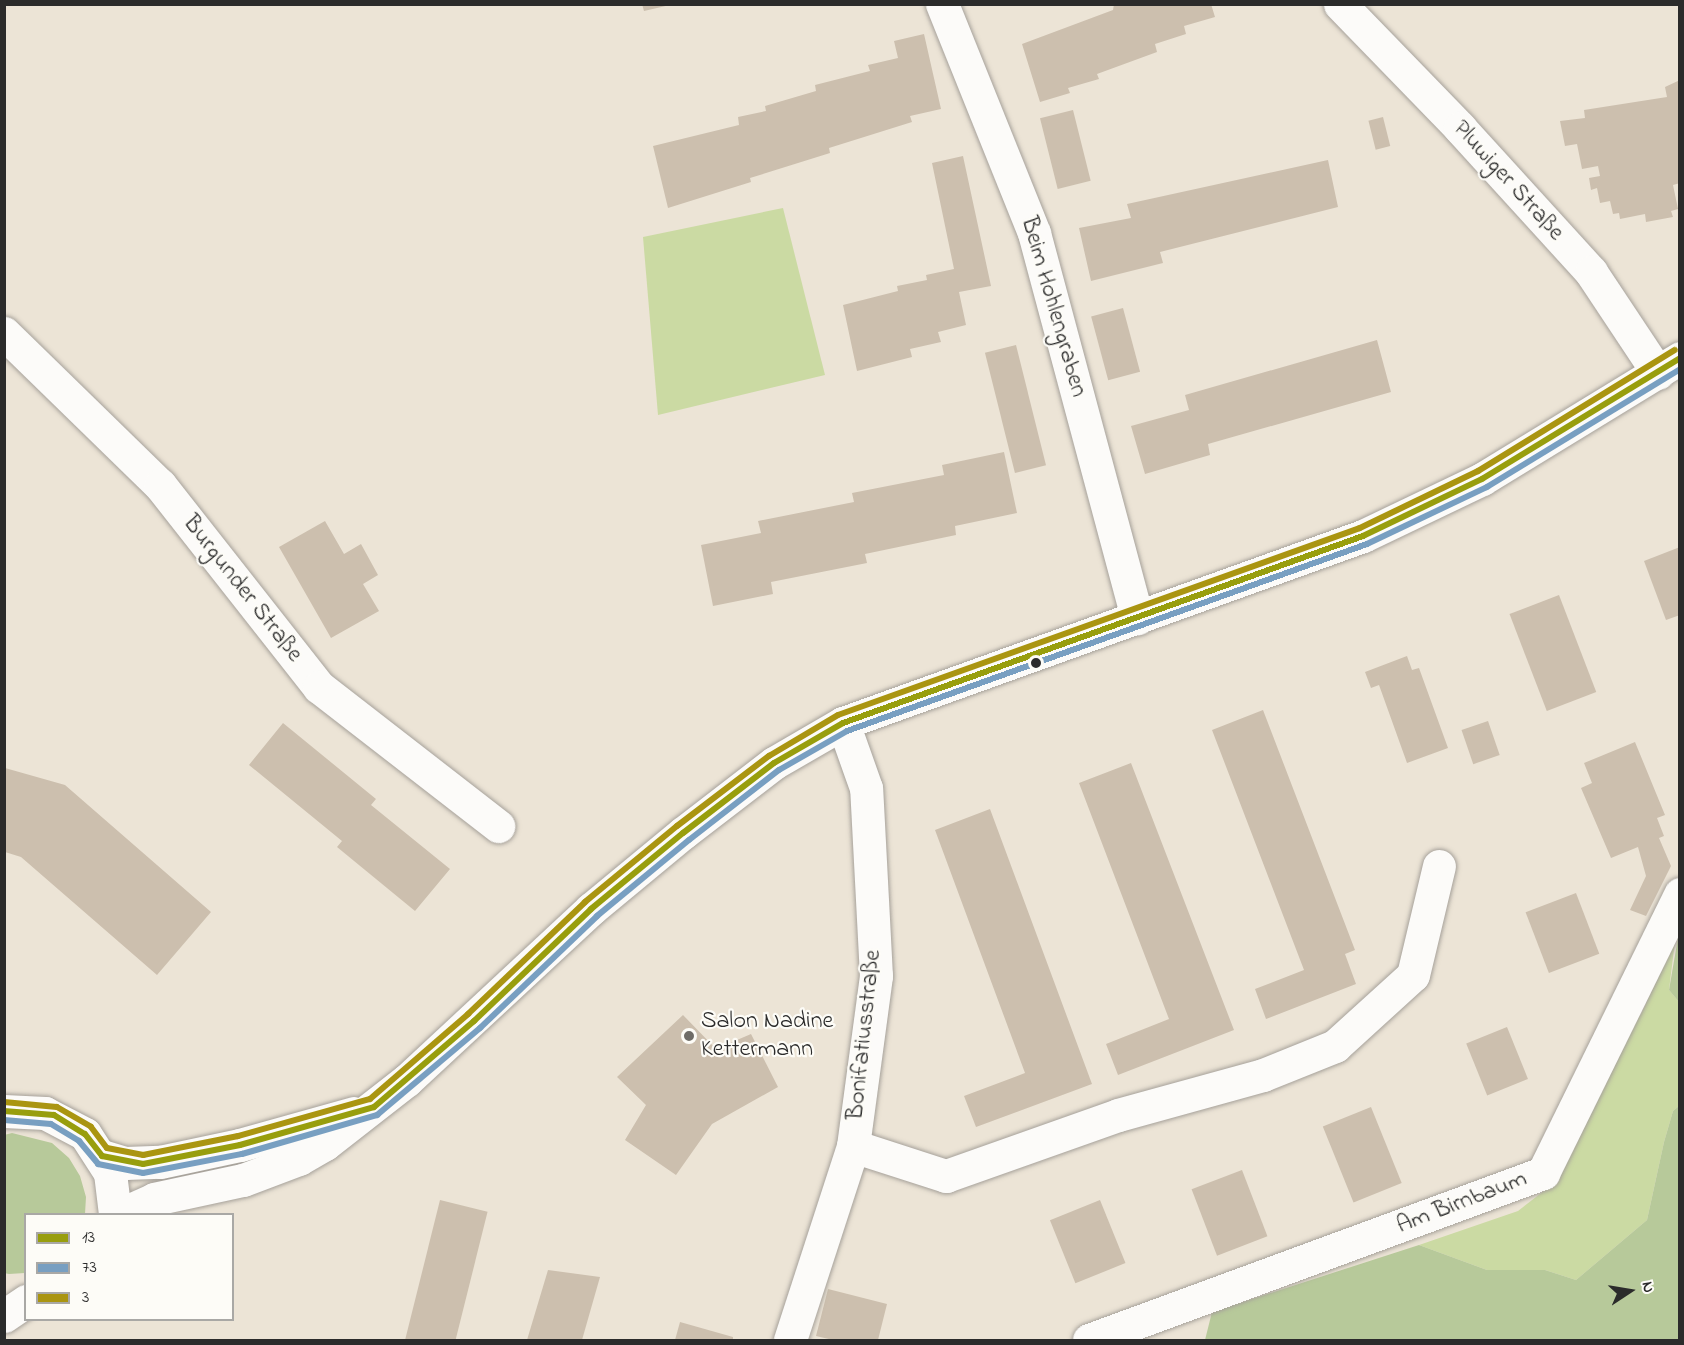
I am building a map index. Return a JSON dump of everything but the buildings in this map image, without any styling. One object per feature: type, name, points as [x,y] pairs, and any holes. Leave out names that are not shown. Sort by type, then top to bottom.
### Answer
[{"type":"street","name":"Beim Hohlengraben","points":[[942,4],[1034,232],[1137,618]]},
{"type":"street","name":"Pluwiger Straße","points":[[1340,4],[1460,128],[1591,272],[1669,366]]},
{"type":"street","name":"Burgunder Straße","points":[[4,333],[160,485],[319,687],[498,826]]},
{"type":"street","points":[[125,1213],[154,1199],[243,1180],[299,1159],[374,1107],[474,1021],[591,909],[683,833],[774,763],[843,723],[1363,536],[1492,473],[1669,366]]},
{"type":"street","name":"Bonifatiusstraße","points":[[790,1341],[853,1146],[876,976],[866,788],[843,723]]},
{"type":"street","points":[[853,1146],[946,1176],[1118,1114],[1263,1075],[1335,1046],[1413,975],[1439,866]]},
{"type":"street","name":"Am Birnbaum","points":[[1089,1341],[1543,1173],[1680,894]]},
{"type":"street","points":[[102,1156],[134,1164],[160,1162],[240,1145],[374,1107]]},
{"type":"street","points":[[4,1111],[36,1111],[62,1119],[85,1134],[102,1156],[113,1181],[115,1213]]},
{"type":"street","points":[[4,1299],[24,1300]]},
{"type":"street","points":[[4,1316],[24,1301]]},
{"type":"green space","points":[[783,208],[825,375],[658,415],[643,237]]},
{"type":"green space","points":[[1679,932],[1679,1002],[1669,990]]},
{"type":"green space","points":[[1675,941],[1669,990],[1679,1002],[1679,1106],[1673,1111],[1664,1142],[1647,1220],[1576,1280],[1545,1270],[1487,1270],[1419,1245],[1518,1211],[1545,1190],[1610,1057],[1641,1014]]},
{"type":"green space","points":[[1679,1106],[1679,1340],[1205,1340],[1212,1312],[1419,1245],[1487,1270],[1545,1270],[1576,1280],[1647,1220],[1664,1142],[1673,1111]]},
{"type":"green space","points":[[12,1133],[52,1143],[69,1158],[80,1176],[86,1197],[85,1213],[24,1213],[24,1273],[4,1273],[4,1135]]},
{"type":"transit line","name":"3","points":[[4,1102],[57,1107],[91,1127],[107,1148],[143,1155],[238,1136],[370,1099],[468,1014],[585,902],[677,826],[769,756],[838,715],[1360,528],[1478,471],[1675,350]]},
{"type":"transit line","name":"13","points":[[4,1111],[54,1115],[85,1134],[102,1156],[143,1164],[240,1145],[374,1107],[474,1021],[591,909],[683,833],[774,763],[843,723],[1363,536],[1482,479],[1680,358]]},
{"type":"transit line","name":"73","points":[[4,1120],[51,1124],[79,1141],[98,1164],[143,1173],[242,1154],[377,1115],[480,1028],[597,916],[689,840],[779,770],[847,731],[1367,544],[1487,487],[1680,369]]},
{"type":"place","name":"Salon Nadine Kettermann","points":[[689,1036]]}]
